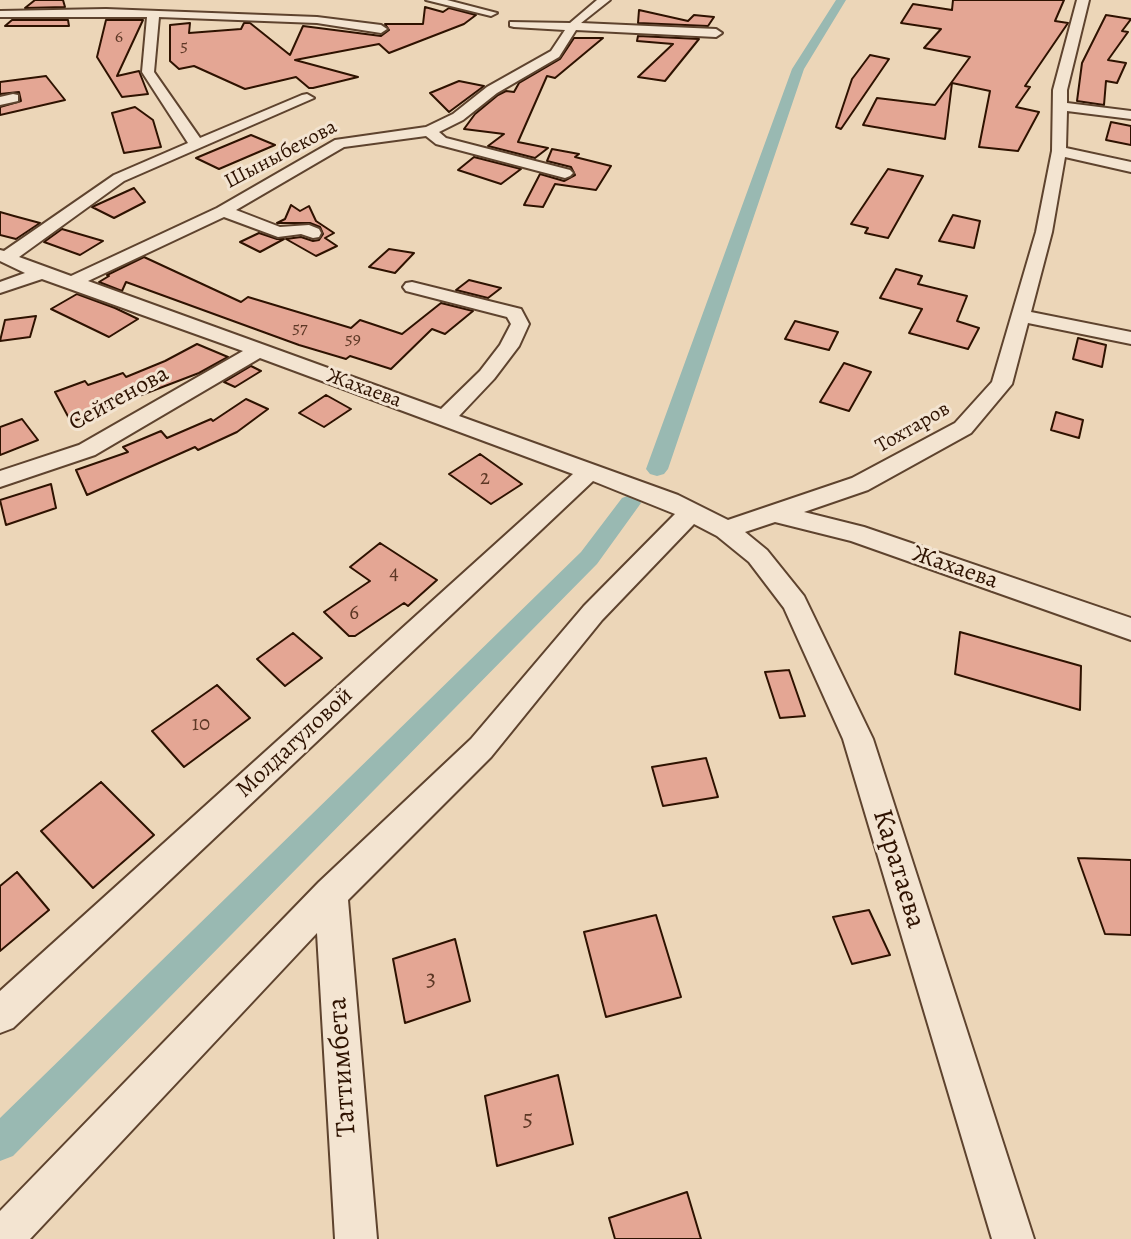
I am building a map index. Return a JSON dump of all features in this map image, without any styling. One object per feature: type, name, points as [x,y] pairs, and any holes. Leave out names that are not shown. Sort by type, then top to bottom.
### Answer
[{"type":"street","name":"Шыныбекова","points":[[73,282],[223,211],[340,143],[360,138],[429,131],[458,117],[492,90],[555,54],[574,26],[604,0]]},
{"type":"street","name":"Тохтаров","points":[[726,530],[860,484],[963,428],[1002,384],[1023,316],[1044,232],[1059,151],[1063,78],[1083,0]]},
{"type":"street","points":[[439,1],[491,13]]},
{"type":"street","points":[[0,14],[106,12],[317,20],[381,29]]},
{"type":"street","points":[[153,15],[148,72],[197,145]]},
{"type":"street","points":[[513,24],[716,33]]},
{"type":"street","points":[[4,256],[119,178],[307,98]]},
{"type":"street","points":[[1060,106],[1131,115]]},
{"type":"street","points":[[429,131],[441,141],[565,173]]},
{"type":"street","points":[[1059,151],[1131,167]]},
{"type":"street","points":[[223,211],[278,232],[303,229],[313,233]]},
{"type":"street","name":"Жахаева","points":[[4,256],[257,351],[596,472],[680,507],[726,530]]},
{"type":"street","points":[[0,288],[41,272]]},
{"type":"street","points":[[412,286],[514,313],[520,324],[509,346],[487,375],[444,418]]},
{"type":"street","points":[[1023,316],[1131,338]]},
{"type":"street","name":"Сейтенова","points":[[0,479],[87,450],[257,351]]},
{"type":"street","name":"Молдагуловой","points":[[0,1015],[596,472]]},
{"type":"street","points":[[2,1239],[331,894],[481,748],[680,507]]},
{"type":"street","name":"Жахаева","points":[[778,514],[855,533],[1131,629]]},
{"type":"street","name":"Каратаева","points":[[726,530],[758,556],[795,603],[858,739],[1013,1239]]},
{"type":"street","name":"Таттимбета","points":[[331,894],[356,1239]]},
{"type":"building","points":[[35,0],[63,0],[65,7],[25,8]]},
{"type":"building","points":[[953,0],[1064,0],[1055,21],[1068,23],[1025,86],[1030,87],[1016,107],[1039,112],[1018,151],[979,147],[990,91],[952,83],[945,139],[863,125],[877,98],[935,105],[970,57],[924,48],[941,29],[901,23],[913,4],[952,10]]},
{"type":"building","points":[[425,7],[443,12],[449,8],[476,15],[464,24],[389,53],[379,44],[295,60],[358,77],[313,88],[309,88],[296,77],[245,89],[194,66],[179,69],[170,61],[170,25],[190,23],[189,33],[241,29],[244,23],[250,23],[290,55],[303,26],[381,36],[389,30],[385,24],[423,24]]},
{"type":"building","points":[[639,10],[688,21],[694,15],[714,17],[708,26],[638,23]]},
{"type":"building","points":[[1106,15],[1131,19],[1122,31],[1128,32],[1108,60],[1126,63],[1117,83],[1106,81],[1104,105],[1077,101],[1082,63]]},
{"type":"building","points":[[12,20],[68,20],[69,26],[5,26]]},
{"type":"building","points":[[106,20],[143,20],[117,76],[139,71],[148,94],[122,97],[97,57]]},
{"type":"building","points":[[638,36],[699,39],[665,81],[638,77],[673,44],[637,41]]},
{"type":"building","points":[[574,38],[603,38],[555,78],[547,76],[518,142],[548,148],[535,158],[488,146],[504,134],[464,129],[475,114],[498,95],[506,91],[514,92],[519,83],[560,59]]},
{"type":"building","points":[[870,55],[889,59],[841,129],[836,127],[852,79]]},
{"type":"building","points":[[46,76],[65,100],[0,115],[0,107],[21,101],[19,92],[0,94],[0,82]]},
{"type":"building","points":[[459,81],[484,86],[449,112],[430,93]]},
{"type":"building","points":[[135,107],[153,120],[161,147],[124,153],[112,113]]},
{"type":"building","points":[[1111,122],[1131,126],[1131,145],[1106,140]]},
{"type":"building","points":[[251,135],[275,145],[219,169],[196,158]]},
{"type":"building","points":[[552,149],[579,154],[575,157],[611,166],[596,190],[555,184],[543,207],[524,205],[540,174],[564,181],[575,175],[571,167],[547,161]]},
{"type":"building","points":[[474,157],[521,169],[501,184],[458,170]]},
{"type":"building","points":[[888,169],[923,176],[888,238],[865,233],[868,228],[851,224]]},
{"type":"building","points":[[134,188],[145,202],[114,218],[92,207]]},
{"type":"building","points":[[291,205],[300,211],[309,206],[316,221],[334,233],[325,238],[337,246],[316,256],[286,239],[301,237],[313,241],[319,240],[323,234],[320,227],[310,223],[277,223],[285,219]]},
{"type":"building","points":[[0,212],[40,223],[16,239],[0,235]]},
{"type":"building","points":[[953,215],[980,221],[974,248],[939,241]]},
{"type":"building","points":[[62,229],[103,241],[80,255],[44,242]]},
{"type":"building","points":[[259,233],[284,239],[260,252],[240,242]]},
{"type":"building","points":[[389,249],[414,253],[395,273],[369,267]]},
{"type":"building","points":[[144,257],[241,302],[248,297],[351,328],[360,320],[402,334],[441,303],[473,311],[445,334],[432,329],[391,369],[350,356],[346,359],[299,345],[126,282],[122,291],[99,282],[109,276],[107,275]]},
{"type":"building","points":[[896,269],[922,276],[918,284],[967,296],[957,321],[979,328],[968,349],[909,333],[922,309],[880,298]]},
{"type":"building","points":[[469,280],[501,288],[488,298],[456,290]]},
{"type":"building","points":[[77,294],[138,319],[109,337],[51,309]]},
{"type":"building","points":[[36,316],[30,337],[0,341],[5,320]]},
{"type":"building","points":[[795,321],[838,332],[829,350],[785,339]]},
{"type":"building","points":[[1078,338],[1106,345],[1102,367],[1073,359]]},
{"type":"building","points":[[197,344],[228,357],[199,373],[71,422],[55,392],[85,381],[88,385],[123,373],[126,377]]},
{"type":"building","points":[[844,363],[871,372],[849,411],[820,402]]},
{"type":"building","points":[[251,366],[261,371],[235,387],[224,382]]},
{"type":"building","points":[[326,395],[351,409],[324,427],[299,413]]},
{"type":"building","points":[[246,399],[268,409],[237,432],[198,450],[195,447],[87,495],[76,470],[128,452],[123,447],[161,431],[167,438],[211,419],[213,421]]},
{"type":"building","points":[[1056,412],[1083,420],[1079,438],[1051,430]]},
{"type":"building","points":[[22,419],[38,440],[0,455],[0,427]]},
{"type":"building","points":[[480,454],[522,484],[491,504],[449,474]]},
{"type":"building","points":[[51,484],[56,508],[6,525],[0,500]]},
{"type":"building","points":[[380,543],[437,580],[408,606],[404,603],[355,636],[349,636],[324,612],[370,581],[350,567]]},
{"type":"building","points":[[960,632],[1081,666],[1080,710],[955,674]]},
{"type":"building","points":[[293,633],[322,658],[285,686],[257,659]]},
{"type":"building","points":[[789,670],[805,716],[780,718],[765,672]]},
{"type":"building","points":[[217,685],[250,718],[184,767],[152,731]]},
{"type":"building","points":[[706,758],[718,797],[663,806],[652,767]]},
{"type":"building","points":[[101,782],[154,835],[93,888],[41,831]]},
{"type":"building","points":[[1078,858],[1131,860],[1131,935],[1105,934]]},
{"type":"building","points":[[17,872],[49,910],[0,951],[0,886]]},
{"type":"building","points":[[869,910],[890,955],[852,964],[833,917]]},
{"type":"building","points":[[656,915],[681,997],[606,1017],[584,932]]},
{"type":"building","points":[[455,939],[470,1001],[405,1023],[393,959]]},
{"type":"building","points":[[558,1075],[573,1144],[497,1166],[485,1096]]},
{"type":"building","points":[[687,1192],[701,1239],[615,1239],[609,1218]]},
{"type":"waterway","points":[[657,469],[798,69],[841,0]]},
{"type":"waterway","points":[[0,1143],[589,558],[630,503]]}]
